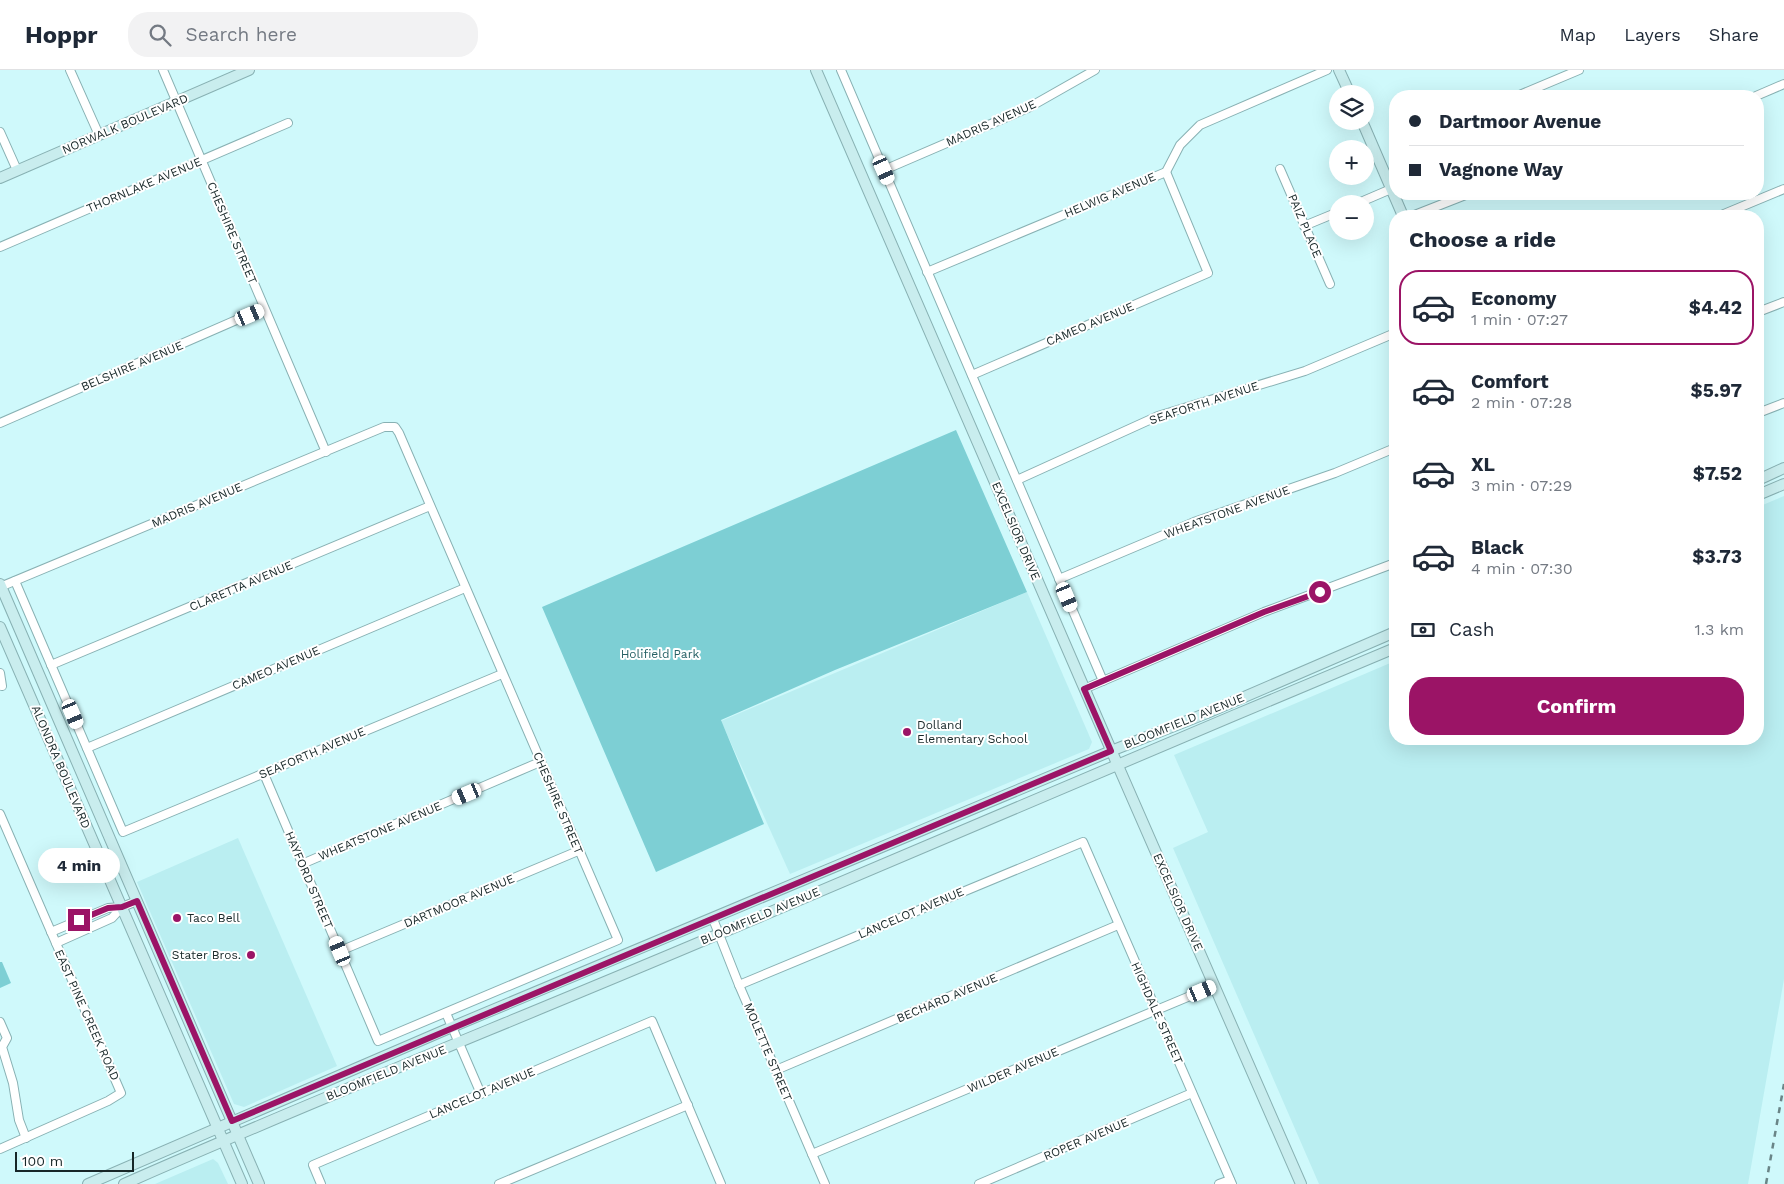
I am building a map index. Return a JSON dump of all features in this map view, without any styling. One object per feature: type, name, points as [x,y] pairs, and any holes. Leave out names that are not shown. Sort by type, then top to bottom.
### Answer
[{"type":"main road","name":"NORWALK BOULEVARD","points":[[0,178],[249,70]]},
{"type":"main road","name":"EXCELSIOR DRIVE","points":[[816,70],[1301,1184]]},
{"type":"main road","points":[[1339,70],[1346,85]]},
{"type":"main road","points":[[1366,130],[1389,183]]},
{"type":"main road","points":[[1764,477],[1784,468]]},
{"type":"main road","points":[[1764,492],[1784,484]]},
{"type":"main road","name":"ALONDRA BOULEVARD","points":[[0,586],[259,1184]]},
{"type":"main road","name":"ALONDRA BOULEVARD","points":[[0,627],[242,1184]]},
{"type":"main road","name":"BLOOMFIELD AVENUE","points":[[88,1184],[452,1027],[1389,635]]},
{"type":"main road","name":"BLOOMFIELD AVENUE","points":[[124,1184],[238,1134],[719,934],[1389,651]]},
{"type":"main road","points":[[162,1000],[177,993]]},
{"type":"main road","points":[[335,1077],[341,1091]]},
{"type":"street","points":[[70,70],[99,135]]},
{"type":"street","name":"CHESHIRE STREET","points":[[163,70],[326,452]]},
{"type":"street","name":"EXCELSIOR DRIVE","points":[[841,70],[1103,681]]},
{"type":"street","name":"MADRIS AVENUE","points":[[884,170],[1028,108],[1095,70]]},
{"type":"street","name":"HELWIG AVENUE","points":[[927,272],[1166,172],[1180,145],[1200,125],[1327,70]]},
{"type":"street","points":[[1531,90],[1579,70]]},
{"type":"street","points":[[1764,93],[1784,84]]},
{"type":"street","name":"THORNLAKE AVENUE","points":[[0,246],[288,123]]},
{"type":"street","points":[[0,132],[17,170]]},
{"type":"street","name":"PAIZ PLACE","points":[[1280,169],[1330,284]]},
{"type":"street","name":"CAMEO AVENUE","points":[[972,375],[1208,273],[1166,172]]},
{"type":"street","points":[[1374,196],[1389,189]]},
{"type":"street","points":[[1764,197],[1784,189]]},
{"type":"street","points":[[1427,210],[1453,200]]},
{"type":"street","points":[[1734,210],[1758,200]]},
{"type":"street","points":[[1304,226],[1329,216]]},
{"type":"street","points":[[1764,310],[1784,302]]},
{"type":"street","name":"BELSHIRE AVENUE","points":[[0,423],[264,308]]},
{"type":"street","name":"SEAFORTH AVENUE","points":[[1017,480],[1158,416],[1305,371],[1389,336]]},
{"type":"street","points":[[1764,411],[1784,403]]},
{"type":"street","name":"MADRIS AVENUE","points":[[0,586],[384,427],[395,427]]},
{"type":"street","name":"CHESHIRE STREET","points":[[378,1041],[618,940],[395,427]]},
{"type":"street","name":"WHEATSTONE AVENUE","points":[[1059,579],[1194,522],[1336,474],[1389,451]]},
{"type":"street","name":"CLARETTA AVENUE","points":[[51,665],[430,506]]},
{"type":"street","points":[[1084,689],[1264,612],[1389,565]]},
{"type":"street","points":[[15,581],[87,748]]},
{"type":"street","name":"CAMEO AVENUE","points":[[87,748],[465,588]]},
{"type":"street","points":[[0,673],[2,686]]},
{"type":"street","name":"SEAFORTH AVENUE","points":[[87,748],[123,832],[502,674]]},
{"type":"street","name":"WHEATSTONE AVENUE","points":[[302,864],[540,762]]},
{"type":"street","name":"HAYFORD STREET","points":[[264,774],[378,1041]]},
{"type":"street","name":"EAST PINE CREEK ROAD","points":[[0,814],[121,1093],[108,1101],[26,1138]]},
{"type":"street","name":"HIGHDALE STREET","points":[[1083,842],[1231,1182]]},
{"type":"street","name":"LANCELOT AVENUE","points":[[739,985],[1083,842]]},
{"type":"street","name":"DARTMOOR AVENUE","points":[[340,951],[578,850]]},
{"type":"street","points":[[53,938],[108,908],[122,907],[137,901]]},
{"type":"street","points":[[53,938],[112,918],[122,907]]},
{"type":"street","name":"MOLETTE STREET","points":[[712,919],[825,1184]]},
{"type":"street","name":"BECHARD AVENUE","points":[[776,1070],[1118,925]]},
{"type":"street","name":"WILDER AVENUE","points":[[812,1154],[1214,986]]},
{"type":"street","points":[[446,1013],[481,1094]]},
{"type":"street","name":"LANCELOT AVENUE","points":[[321,1184],[313,1165],[652,1021],[688,1105]]},
{"type":"street","points":[[0,1022],[7,1038],[1,1046],[13,1083],[19,1120],[26,1138],[0,1149]]},
{"type":"street","name":"ROPER AVENUE","points":[[979,1184],[1192,1093]]},
{"type":"street","points":[[499,1184],[688,1105],[721,1184]]},
{"type":"street","points":[[1219,1184],[1231,1182]]},
{"type":"shaded area","points":[[1784,496],[1784,979],[1748,1184],[1319,1184],[1173,848],[1208,832],[1174,755],[1389,664],[1389,745],[1764,745],[1764,504]]},
{"type":"shaded area","name":"Dolland Elementary School","points":[[1027,592],[1092,742],[1089,749],[790,874],[721,721]]},
{"type":"shaded area","points":[[238,838],[337,1066],[244,1107],[234,1104],[137,882]]},
{"type":"shaded area","points":[[213,1159],[218,1163],[228,1184],[155,1184]]},
{"type":"green space","name":"Holifield Park","points":[[956,430],[1027,592],[835,670],[721,720],[764,824],[656,872],[542,607]]},
{"type":"green space","points":[[0,962],[2,962],[11,983],[0,988]]},
{"type":"railway","points":[[1766,1184],[1784,1084]]},
{"type":"place","name":"Dolland Elementary School","points":[[907,732]]},
{"type":"place","name":"Taco Bell","points":[[177,918]]},
{"type":"place","name":"Stater Bros.","points":[[251,955]]},
{"type":"route","points":[[79,920],[108,908],[122,907],[137,901],[232,1121],[1111,751],[1084,689],[1264,612],[1320,592]]}]
